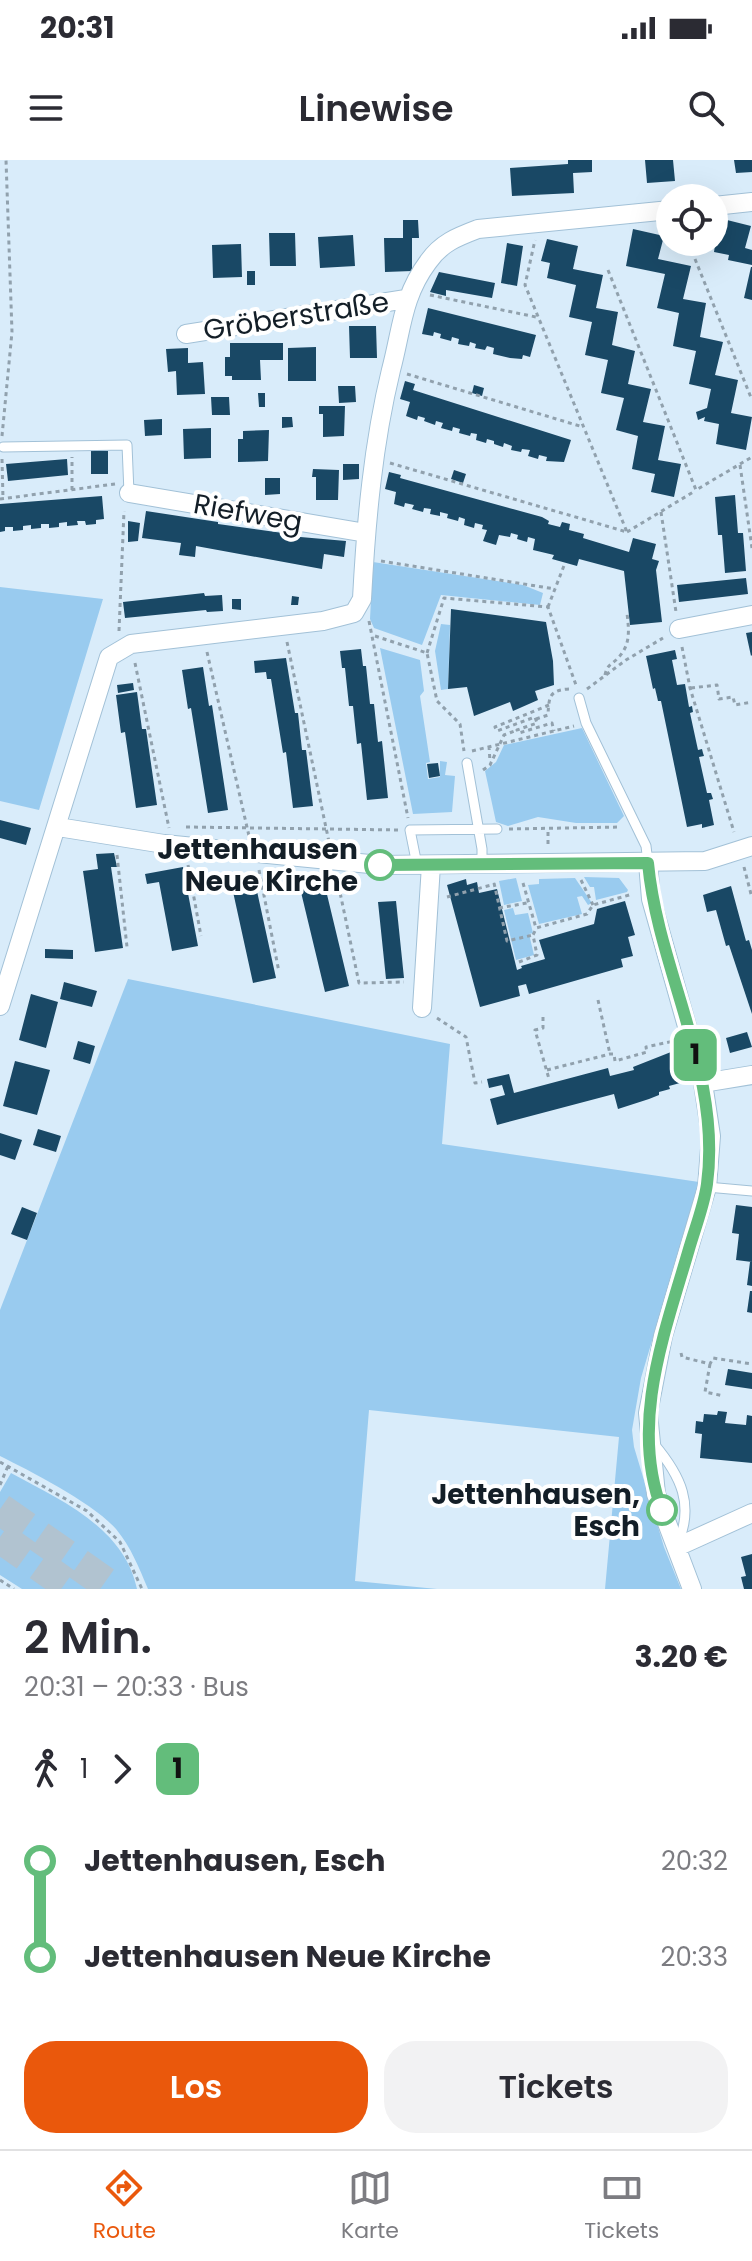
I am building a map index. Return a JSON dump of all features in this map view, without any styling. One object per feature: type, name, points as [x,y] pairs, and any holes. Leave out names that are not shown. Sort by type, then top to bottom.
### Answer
[{"type":"street","points":[[728,205],[752,202]]},
{"type":"street","points":[[0,1006],[6,964],[58,827],[109,657],[127,646],[323,621],[354,613],[362,599],[366,533],[383,397],[408,295],[428,261],[448,240],[478,229],[656,211]]},
{"type":"street","name":"Gröberstraße","points":[[186,334],[408,295]]},
{"type":"street","name":"Riefweg","points":[[129,486],[366,533]]},
{"type":"street","points":[[679,629],[752,615]]},
{"type":"street","points":[[58,827],[164,844],[380,865],[487,870],[705,861],[747,853]]},
{"type":"street","points":[[648,863],[651,899],[703,1083],[711,1136],[707,1187],[659,1353],[648,1413],[656,1494],[692,1589]]},
{"type":"street","points":[[422,1008],[424,865]]},
{"type":"street","points":[[703,1083],[752,1075]]},
{"type":"street","points":[[677,1547],[752,1513]]},
{"type":"lane","points":[[3,447],[127,445],[129,486]]},
{"type":"lane","points":[[579,698],[586,723],[646,846],[648,863]]},
{"type":"lane","points":[[466,758],[487,870]]},
{"type":"lane","points":[[424,865],[410,830],[497,829]]},
{"type":"lane","points":[[707,1187],[752,1191]]},
{"type":"path","points":[[6,160],[12,332],[2,434],[2,499],[129,486],[125,501],[119,633],[127,646],[169,826],[158,827]]},
{"type":"path","points":[[539,221],[525,285],[627,532]]},
{"type":"path","points":[[695,259],[752,400]]},
{"type":"path","points":[[608,270],[696,490]]},
{"type":"path","points":[[408,295],[537,317]]},
{"type":"path","points":[[391,369],[583,427]]},
{"type":"path","points":[[72,490],[73,445]]},
{"type":"path","points":[[375,458],[627,532],[752,457]]},
{"type":"path","points":[[740,464],[752,548]]},
{"type":"path","points":[[661,512],[690,688],[735,835]]},
{"type":"path","points":[[364,558],[555,589]]},
{"type":"path","points":[[549,705],[495,727],[497,731],[548,715],[550,697],[557,690],[576,688],[548,607],[565,563]]},
{"type":"path","points":[[548,607],[444,598],[427,653],[437,701],[460,724],[466,758],[489,746],[586,723]]},
{"type":"path","points":[[185,827],[410,830],[374,635],[362,599]]},
{"type":"path","points":[[605,675],[606,668],[619,657],[630,639],[627,613]]},
{"type":"path","points":[[286,626],[288,653],[331,850]]},
{"type":"path","points":[[579,698],[605,675],[679,629]]},
{"type":"path","points":[[374,635],[427,653]]},
{"type":"path","points":[[204,636],[247,827]]},
{"type":"path","points":[[690,688],[717,685],[719,699],[733,697],[735,705],[752,702]]},
{"type":"path","points":[[470,779],[490,765],[504,735],[537,723],[536,719]]},
{"type":"path","points":[[517,730],[519,733],[552,723],[554,731]]},
{"type":"path","points":[[489,746],[490,765]]},
{"type":"path","points":[[497,829],[637,826]]},
{"type":"path","points":[[548,828],[548,852]]},
{"type":"path","points":[[116,846],[127,947]]},
{"type":"path","points":[[747,853],[752,898]]},
{"type":"path","points":[[186,854],[201,936]]},
{"type":"path","points":[[257,861],[279,972]]},
{"type":"path","points":[[487,870],[495,884],[507,941],[533,935]]},
{"type":"path","points":[[336,872],[359,983],[424,982]]},
{"type":"path","points":[[577,873],[593,905]]},
{"type":"path","points":[[519,962],[537,955],[533,935],[536,928],[521,875]]},
{"type":"path","points":[[445,911],[447,896],[495,884]]},
{"type":"path","points":[[536,928],[587,914],[593,905],[634,894]]},
{"type":"path","points":[[499,908],[529,902]]},
{"type":"path","points":[[598,1000],[610,1054]]},
{"type":"path","points":[[422,1008],[466,1037],[475,1083],[482,1082]]},
{"type":"path","points":[[543,1017],[543,1028],[535,1030],[549,1079]]},
{"type":"path","points":[[547,1070],[610,1054],[614,1054],[615,1061],[647,1052],[646,1047],[674,1041]]},
{"type":"path","points":[[681,1353],[682,1357],[710,1364]]},
{"type":"path","points":[[724,1396],[705,1392],[713,1358],[752,1364]]},
{"type":"path","points":[[0,1462],[87,1511],[120,1542],[142,1589]]},
{"type":"path","points":[[0,1485],[8,1466]]},
{"type":"path","points":[[0,1580],[14,1589]]},
{"type":"shaded area","points":[[373,562],[523,585],[543,593],[540,605],[441,595],[422,645],[374,628],[370,619]]},
{"type":"shaded area","points":[[0,587],[103,599],[39,810],[0,801]]},
{"type":"shaded area","points":[[441,624],[450,625],[448,689],[441,690],[435,651]]},
{"type":"shaded area","points":[[380,648],[420,660],[424,691],[420,696],[430,762],[426,763],[428,779],[440,777],[440,761],[447,762],[445,775],[455,776],[452,812],[413,814]]},
{"type":"shaded area","points":[[582,728],[624,816],[617,823],[576,823],[538,817],[508,826],[496,822],[485,771],[496,762],[504,745]]},
{"type":"shaded area","points":[[584,877],[619,878],[628,890],[596,900],[594,887],[590,887]]},
{"type":"shaded area","points":[[516,878],[522,901],[504,905],[499,881]]},
{"type":"shaded area","points":[[575,878],[592,903],[588,905],[582,896],[577,897],[582,914],[539,924],[528,885],[539,884],[539,879]]},
{"type":"shaded area","points":[[513,908],[515,915],[528,913],[533,933],[529,934],[534,955],[516,960],[504,910]]},
{"type":"shaded area","points":[[128,979],[450,1044],[442,1144],[699,1182],[641,1378],[632,1430],[634,1447],[664,1547],[681,1589],[605,1589],[619,1437],[369,1410],[355,1581],[437,1589],[148,1589],[126,1543],[106,1519],[61,1489],[0,1456],[0,1310]]},
{"type":"shaded area","points":[[11,1473],[69,1505],[104,1532],[130,1567],[137,1589],[22,1589],[0,1575],[0,1492]]},
{"type":"building","points":[[568,160],[592,160],[592,172],[573,173],[574,193],[512,196],[510,168],[568,164]]},
{"type":"building","points":[[645,160],[673,160],[675,181],[647,183]]},
{"type":"building","points":[[734,160],[752,160],[752,172],[736,173]]},
{"type":"building","points":[[403,220],[418,220],[419,238],[412,238],[412,271],[385,272],[384,238],[403,238]]},
{"type":"building","points":[[728,220],[751,226],[745,248],[752,250],[752,265],[728,260]]},
{"type":"building","points":[[633,229],[656,234],[658,259],[691,266],[683,299],[706,303],[700,337],[723,342],[715,375],[738,380],[731,413],[752,417],[746,450],[716,444],[719,424],[704,421],[705,417],[698,420],[696,412],[707,408],[711,389],[689,384],[696,351],[673,346],[679,313],[657,308],[665,274],[626,266]]},
{"type":"building","points":[[269,233],[295,233],[296,266],[270,266]]},
{"type":"building","points":[[353,235],[355,266],[320,268],[318,237]]},
{"type":"building","points":[[547,239],[578,246],[573,269],[603,275],[596,308],[618,312],[612,345],[635,351],[628,384],[651,389],[643,422],[665,426],[658,460],[681,464],[674,497],[651,492],[655,474],[632,469],[638,436],[616,430],[624,398],[601,393],[608,360],[585,355],[592,322],[569,317],[576,285],[547,278],[550,263],[541,261]]},
{"type":"building","points":[[507,243],[523,246],[517,286],[501,283]]},
{"type":"building","points":[[241,244],[242,277],[213,278],[212,245]]},
{"type":"building","points":[[752,267],[752,300],[744,298]]},
{"type":"building","points":[[247,271],[255,271],[255,285],[247,285]]},
{"type":"building","points":[[439,272],[495,283],[492,298],[446,290],[446,296],[430,292]]},
{"type":"building","points":[[428,308],[536,335],[530,357],[510,358],[493,354],[494,348],[487,346],[485,350],[475,348],[476,344],[470,342],[469,346],[458,344],[459,339],[452,337],[451,341],[440,338],[441,334],[434,332],[433,336],[422,334]]},
{"type":"building","points":[[349,326],[376,326],[377,358],[350,358]]},
{"type":"building","points":[[230,343],[283,343],[283,360],[260,360],[261,380],[232,380],[232,376],[225,376],[225,357],[230,357]]},
{"type":"building","points":[[316,347],[316,381],[288,381],[288,348]]},
{"type":"building","points":[[188,348],[188,363],[203,362],[205,394],[177,395],[176,371],[168,372],[166,349]]},
{"type":"building","points":[[405,381],[415,384],[413,390],[571,440],[564,462],[546,461],[547,457],[539,455],[538,459],[528,456],[530,450],[511,450],[512,446],[504,443],[503,447],[487,439],[486,443],[476,440],[477,434],[471,433],[470,436],[459,433],[460,429],[453,427],[452,431],[441,428],[443,423],[436,421],[435,425],[424,421],[425,418],[418,416],[417,420],[406,416],[410,402],[400,399]]},
{"type":"building","points":[[474,385],[484,388],[482,396],[472,393]]},
{"type":"building","points":[[338,386],[355,386],[356,402],[339,403]]},
{"type":"building","points":[[258,393],[265,393],[265,407],[259,407]]},
{"type":"building","points":[[211,397],[229,397],[230,415],[212,415]]},
{"type":"building","points":[[319,406],[345,406],[344,436],[323,437],[323,414],[319,414]]},
{"type":"building","points":[[282,417],[292,417],[293,427],[282,428]]},
{"type":"building","points":[[162,419],[162,435],[145,436],[144,420]]},
{"type":"building","points":[[211,428],[211,458],[184,459],[183,429]]},
{"type":"building","points":[[269,430],[268,461],[238,462],[238,439],[243,439],[243,431]]},
{"type":"building","points":[[91,450],[108,451],[108,474],[91,474]]},
{"type":"building","points":[[67,459],[68,475],[8,481],[6,464]]},
{"type":"building","points":[[343,464],[359,464],[359,479],[343,480]]},
{"type":"building","points":[[313,469],[339,470],[338,500],[316,500]]},
{"type":"building","points":[[454,470],[466,474],[463,483],[451,479]]},
{"type":"building","points":[[389,472],[401,475],[400,478],[542,517],[549,521],[548,524],[560,527],[562,522],[570,524],[569,530],[584,534],[583,538],[629,552],[633,538],[656,544],[652,559],[659,561],[656,570],[662,622],[630,625],[624,571],[579,559],[577,566],[552,559],[554,555],[533,550],[535,539],[528,537],[527,542],[511,533],[510,537],[499,535],[496,545],[483,541],[487,530],[482,529],[483,525],[475,523],[474,528],[464,525],[465,519],[459,517],[458,521],[440,512],[440,516],[430,514],[431,509],[424,508],[423,512],[412,509],[414,505],[405,503],[404,507],[394,504],[396,492],[385,489]]},
{"type":"building","points":[[265,478],[280,478],[280,494],[265,495]]},
{"type":"building","points":[[735,495],[738,533],[743,533],[746,571],[725,573],[715,497]]},
{"type":"building","points":[[102,496],[104,519],[96,520],[96,524],[86,525],[85,521],[77,521],[78,525],[67,526],[67,522],[49,528],[49,524],[41,524],[41,528],[31,529],[31,525],[13,531],[13,527],[5,527],[5,531],[0,532],[0,504]]},
{"type":"building","points":[[146,511],[289,536],[346,541],[344,557],[324,554],[322,569],[196,546],[195,557],[179,555],[181,543],[142,538]]},
{"type":"building","points":[[128,521],[140,523],[138,541],[128,542]]},
{"type":"building","points":[[746,578],[748,594],[679,602],[677,585]]},
{"type":"building","points":[[204,593],[205,596],[222,595],[223,611],[125,618],[123,602]]},
{"type":"building","points":[[292,596],[299,597],[298,605],[291,605]]},
{"type":"building","points":[[232,599],[241,599],[241,610],[232,609]]},
{"type":"building","points":[[451,609],[546,622],[554,685],[535,691],[538,700],[513,711],[510,702],[474,716],[467,687],[448,689]]},
{"type":"building","points":[[752,632],[752,655],[751,656],[746,633]]},
{"type":"building","points":[[361,649],[370,704],[374,704],[378,742],[382,741],[388,798],[367,800],[361,743],[357,744],[353,706],[349,706],[345,668],[342,668],[340,651]]},
{"type":"building","points":[[675,650],[677,659],[672,660],[677,685],[685,684],[689,707],[692,706],[693,712],[690,713],[698,750],[702,749],[704,756],[699,757],[707,793],[711,793],[713,799],[709,800],[714,825],[702,828],[702,824],[687,827],[661,701],[658,701],[653,689],[646,656]]},
{"type":"building","points":[[286,658],[302,750],[306,750],[313,806],[293,808],[286,752],[283,753],[271,679],[267,679],[266,672],[255,673],[254,661]]},
{"type":"building","points":[[203,667],[228,810],[208,813],[182,670]]},
{"type":"building","points":[[133,683],[134,690],[118,693],[117,685]]},
{"type":"building","points":[[137,692],[142,729],[146,729],[157,805],[136,808],[125,732],[121,733],[116,695]]},
{"type":"building","points":[[438,763],[440,776],[429,778],[427,764]]},
{"type":"building","points":[[0,820],[31,828],[26,845],[0,838]]},
{"type":"building","points":[[114,853],[117,867],[111,867],[123,948],[95,952],[83,871],[98,869],[96,854]]},
{"type":"building","points":[[183,867],[198,946],[172,951],[159,882],[147,884],[145,874]]},
{"type":"building","points":[[253,873],[276,978],[253,983],[230,878]]},
{"type":"building","points":[[466,879],[467,885],[477,882],[479,893],[497,889],[517,970],[545,959],[539,940],[594,924],[597,909],[625,901],[635,935],[628,937],[633,956],[621,959],[623,967],[529,994],[526,984],[518,986],[520,996],[480,1007],[447,885]]},
{"type":"building","points":[[324,882],[349,986],[325,992],[300,888]]},
{"type":"building","points":[[731,886],[746,941],[749,940],[752,950],[752,1014],[716,910],[707,912],[703,895]]},
{"type":"building","points":[[396,901],[404,978],[386,979],[378,902]]},
{"type":"building","points":[[45,949],[73,950],[73,959],[45,958]]},
{"type":"building","points":[[64,982],[97,991],[92,1007],[60,999]]},
{"type":"building","points":[[31,994],[58,1002],[46,1048],[19,1040]]},
{"type":"building","points":[[747,1032],[752,1047],[730,1053],[726,1038]]},
{"type":"building","points":[[78,1041],[95,1046],[90,1064],[73,1059]]},
{"type":"building","points":[[671,1052],[680,1083],[669,1086],[670,1089],[659,1092],[659,1095],[618,1109],[614,1094],[497,1125],[490,1099],[505,1095],[502,1085],[489,1088],[487,1079],[509,1074],[514,1093],[608,1068],[610,1076],[634,1070],[633,1067]]},
{"type":"building","points":[[15,1061],[50,1070],[37,1115],[3,1106]]},
{"type":"building","points":[[38,1129],[61,1136],[56,1152],[33,1145]]},
{"type":"building","points":[[0,1133],[22,1140],[15,1160],[0,1155]]},
{"type":"building","points":[[736,1205],[752,1207],[752,1262],[736,1260],[739,1234],[732,1233]]},
{"type":"building","points":[[22,1207],[37,1213],[27,1240],[11,1234]]},
{"type":"building","points":[[752,1262],[752,1286],[747,1285]]},
{"type":"building","points":[[752,1291],[752,1313],[747,1312]]},
{"type":"building","points":[[728,1369],[752,1373],[752,1389],[725,1385]]},
{"type":"building","points":[[718,1411],[727,1412],[725,1423],[746,1425],[747,1415],[752,1416],[752,1463],[700,1458],[702,1434],[695,1433],[696,1421],[703,1422],[704,1414],[717,1415]]},
{"type":"building","points":[[752,1554],[752,1589],[744,1589],[741,1577],[746,1576],[741,1557]]},
{"type":"tunnel","points":[[0,1509],[114,1589]]},
{"type":"tunnel","points":[[0,1537],[73,1589]]},
{"type":"bus line","name":"1","points":[[380,865],[648,863],[651,899],[703,1083],[711,1136],[707,1187],[663,1336],[648,1413],[656,1494],[662,1510]]},
{"type":"place","name":"Jettenhausen Neue Kirche","points":[[380,865]]},
{"type":"place","name":"Jettenhausen, Esch","points":[[662,1510]]}]
